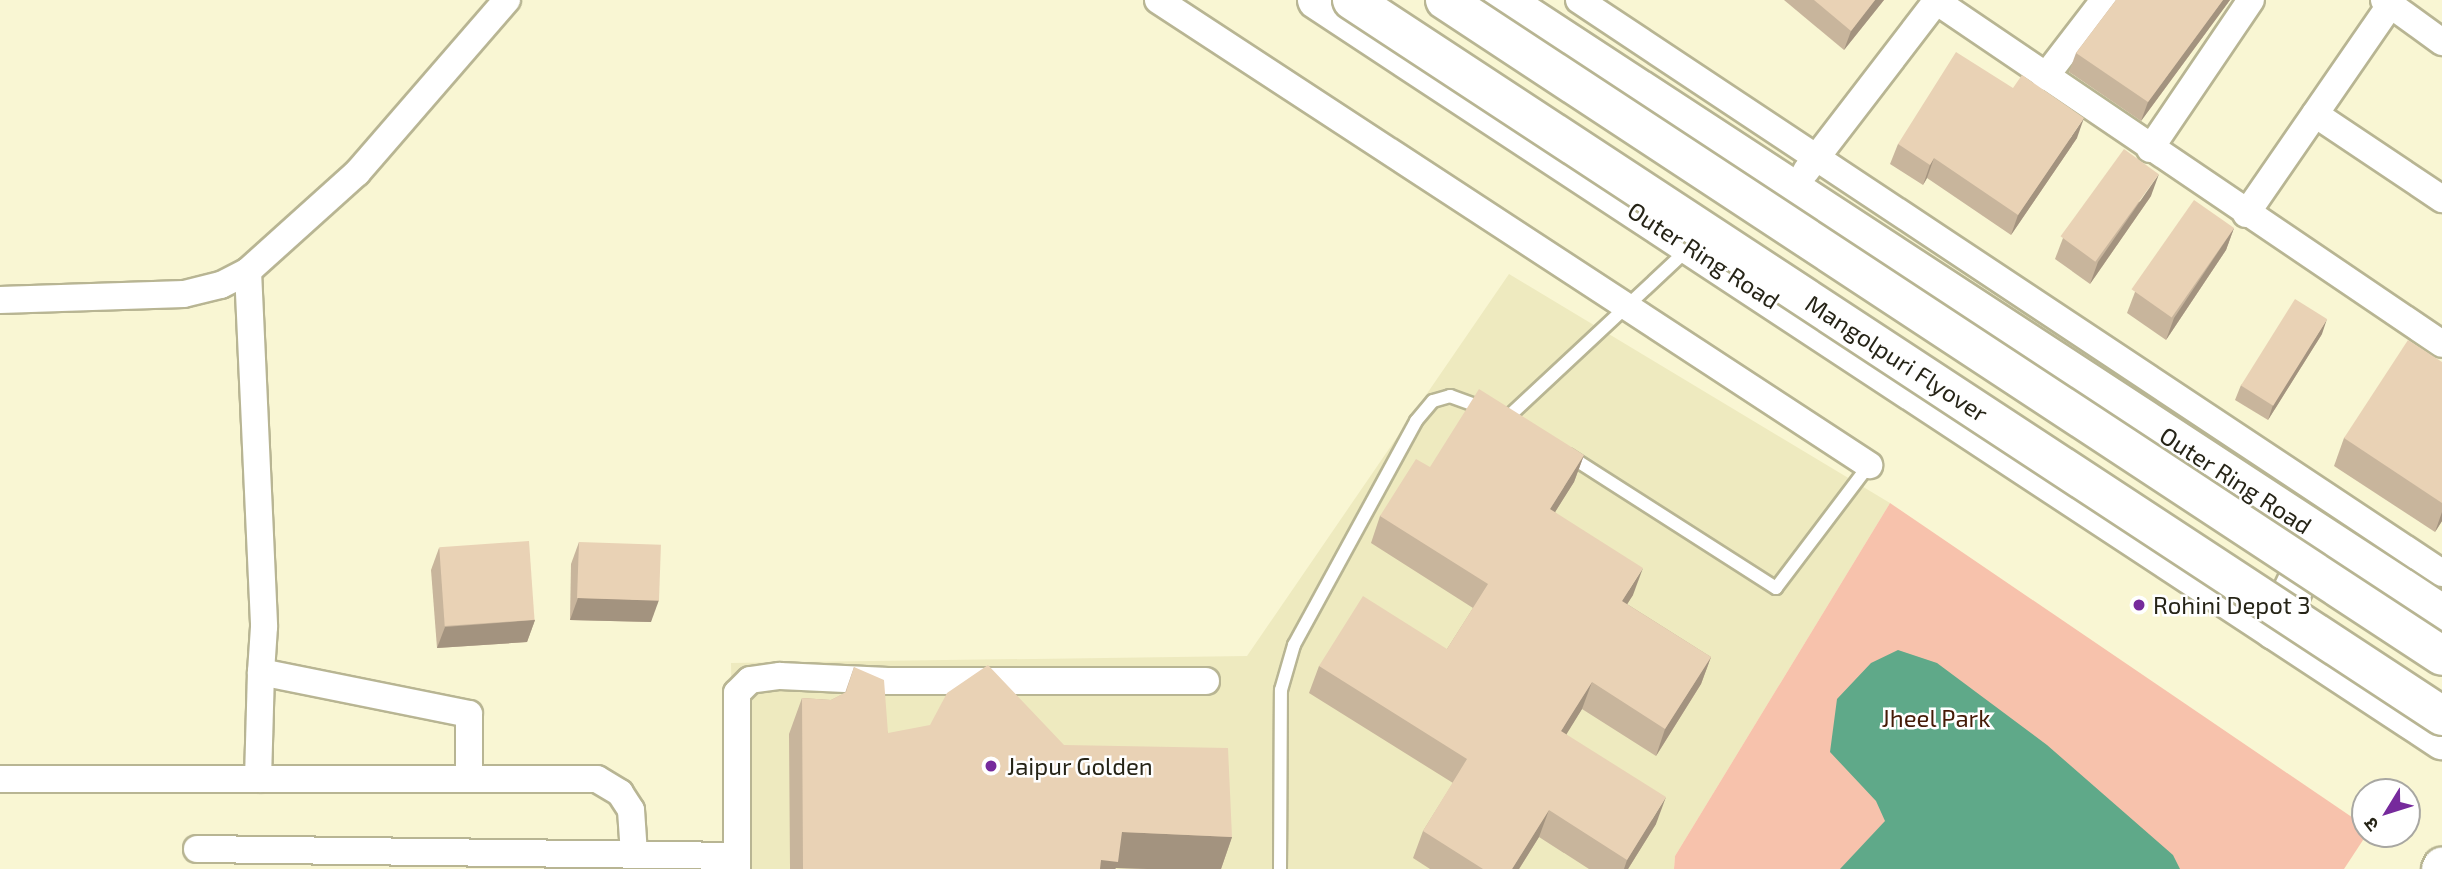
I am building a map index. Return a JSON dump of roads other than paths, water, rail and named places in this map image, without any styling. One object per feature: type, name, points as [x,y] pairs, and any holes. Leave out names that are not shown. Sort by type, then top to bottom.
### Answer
[{"type":"main road","name":"Outer Ring Road","points":[[1317,0],[2442,740]]},
{"type":"main road","name":"Mangolpuri Flyover","points":[[1352,0],[2442,716]]},
{"type":"main road","points":[[1446,0],[2442,656]]},
{"type":"main road","name":"Outer Ring Road","points":[[1503,0],[1791,191],[2442,614]]},
{"type":"main road","points":[[2274,630],[2319,533]]},
{"type":"street","points":[[0,300],[184,294],[220,285],[248,271],[357,173],[507,0]]},
{"type":"street","points":[[1158,0],[1869,464]]},
{"type":"street","points":[[1578,0],[2442,573]]},
{"type":"street","points":[[2045,77],[2104,0]]},
{"type":"street","points":[[2150,149],[2251,0]]},
{"type":"street","points":[[1791,191],[1937,1],[2150,149],[2442,344]]},
{"type":"street","points":[[2246,214],[2387,2],[2442,42]]},
{"type":"street","points":[[2315,114],[2442,200]]},
{"type":"street","points":[[248,271],[264,627],[258,779]]},
{"type":"street","points":[[261,672],[470,714],[469,779]]},
{"type":"street","points":[[197,849],[634,854],[737,862],[737,693],[750,680],[780,676],[901,681],[1206,681]]},
{"type":"street","points":[[0,779],[597,779],[620,793],[631,810],[634,854]]},
{"type":"lane","points":[[1508,417],[1630,306],[1691,246]]},
{"type":"lane","points":[[1280,869],[1281,690],[1294,645],[1317,597],[1416,421],[1433,401],[1450,396],[1520,424]]},
{"type":"lane","points":[[1555,447],[1776,588],[1869,464]]},
{"type":"place","name":"Rohini Depot 3","points":[[2139,605]]},
{"type":"place","name":"Jaipur Golden","points":[[991,766]]},
{"type":"park label","name":"Jheel Park","points":[[1936,718]]}]
